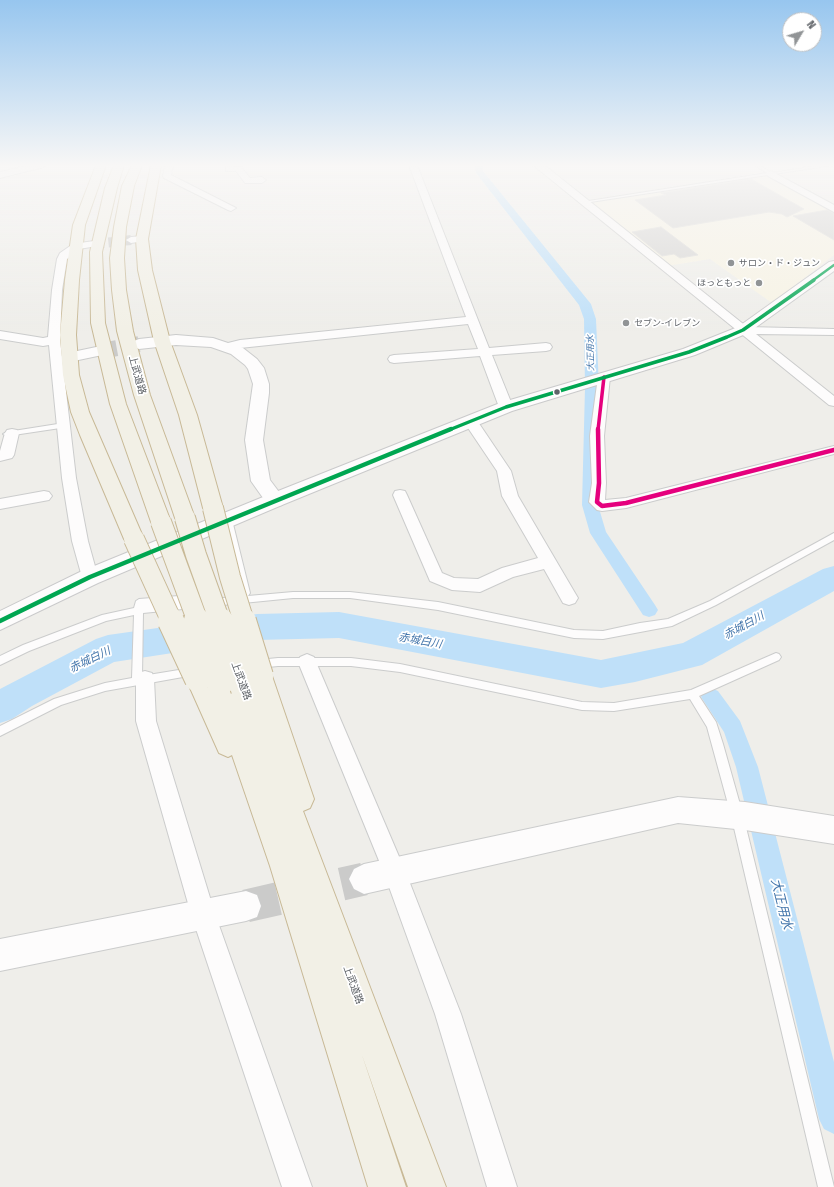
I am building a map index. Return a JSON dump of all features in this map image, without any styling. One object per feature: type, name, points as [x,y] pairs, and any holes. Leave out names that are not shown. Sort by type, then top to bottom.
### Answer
[{"type":"highway","points":[[80,220],[76,246],[68,335],[73,387],[80,412],[134,539],[230,682]]},
{"type":"highway","name":"上武道路","points":[[103,220],[96,252],[98,323],[118,404],[161,522],[230,682],[400,1111],[427,1187]]},
{"type":"highway","name":"上武道路","points":[[121,220],[117,258],[119,290],[125,331],[142,395],[185,518],[230,682],[285,866],[387,1187]]},
{"type":"highway","points":[[144,220],[137,239],[162,341],[220,514],[230,577],[230,682]]},
{"type":"main road","points":[[0,621],[220,514],[275,500],[506,407],[689,352],[743,330],[834,265]]},
{"type":"main road","points":[[139,344],[162,341],[200,341],[228,347],[244,356],[256,368],[259,375],[261,393],[255,428],[255,451],[261,481],[275,500]]},
{"type":"main road","points":[[69,357],[101,351]]},
{"type":"main road","points":[[364,879],[678,810],[741,816],[828,829]]},
{"type":"main road","points":[[0,955],[246,906]]},
{"type":"street","points":[[434,220],[506,407]]},
{"type":"street","points":[[607,220],[834,402]]},
{"type":"street","points":[[90,577],[80,541],[69,478],[54,340],[57,290],[62,259],[76,246],[94,244]]},
{"type":"street","points":[[228,347],[288,338],[473,320]]},
{"type":"street","points":[[743,330],[834,332]]},
{"type":"street","points":[[0,335],[43,342],[54,340]]},
{"type":"street","points":[[394,360],[546,347]]},
{"type":"street","points":[[596,379],[599,483],[597,502],[602,506],[626,503],[834,450]]},
{"type":"street","points":[[471,422],[504,471],[510,496],[569,598]]},
{"type":"street","points":[[0,456],[7,455],[10,434]]},
{"type":"street","points":[[400,495],[436,577],[448,582],[480,586],[508,572],[548,562]]},
{"type":"street","points":[[0,504],[44,496]]},
{"type":"street","points":[[307,662],[395,873],[448,1014],[502,1187]]},
{"type":"street","points":[[140,678],[146,721],[203,914],[297,1187]]},
{"type":"lane","points":[[10,434],[64,425]]},
{"type":"lane","points":[[140,678],[139,603],[246,593],[220,514]]},
{"type":"lane","points":[[0,661],[26,648],[105,618],[139,612],[293,595],[350,594],[438,606],[574,634],[603,635],[640,627],[669,623],[713,603],[834,536]]},
{"type":"lane","points":[[0,731],[58,702],[140,678],[278,662],[351,662],[400,668],[582,706],[614,707],[693,694],[776,657]]},
{"type":"lane","points":[[693,694],[712,726],[741,816],[826,1187]]},
{"type":"shaded area","points":[[611,220],[834,220],[834,255],[772,303],[710,259],[667,266]]},
{"type":"building","points":[[663,220],[719,220],[673,228]]},
{"type":"building","points":[[801,220],[834,220],[834,240]]},
{"type":"building","points":[[661,227],[698,255],[680,258],[674,254],[662,256],[632,232]]},
{"type":"waterway","name":"大正用水","points":[[518,220],[585,304],[590,319],[592,388],[590,505],[598,533],[649,610]]},
{"type":"waterway","name":"赤城白川","points":[[0,708],[20,695],[108,649],[257,627],[339,625],[601,674],[635,668],[690,655],[834,577]]},
{"type":"waterway","name":"大正用水","points":[[711,697],[733,728],[747,767],[834,1119]]},
{"type":"tunnel","points":[[94,244],[131,240]]},
{"type":"tunnel","points":[[101,351],[139,344]]},
{"type":"tunnel","points":[[246,906],[364,879]]},
{"type":"transit line","points":[[0,621],[90,577],[275,500],[506,407],[689,352],[727,337],[743,330],[834,265]]},
{"type":"transit line","points":[[604,377],[597,436],[599,483],[597,502],[602,506],[626,503],[834,450]]},
{"type":"place","name":"サロン・ド・ジュン","points":[[731,263]]},
{"type":"place","name":"ほっともっと","points":[[759,283]]},
{"type":"place","name":"セブン-イレブン","points":[[626,323]]}]
